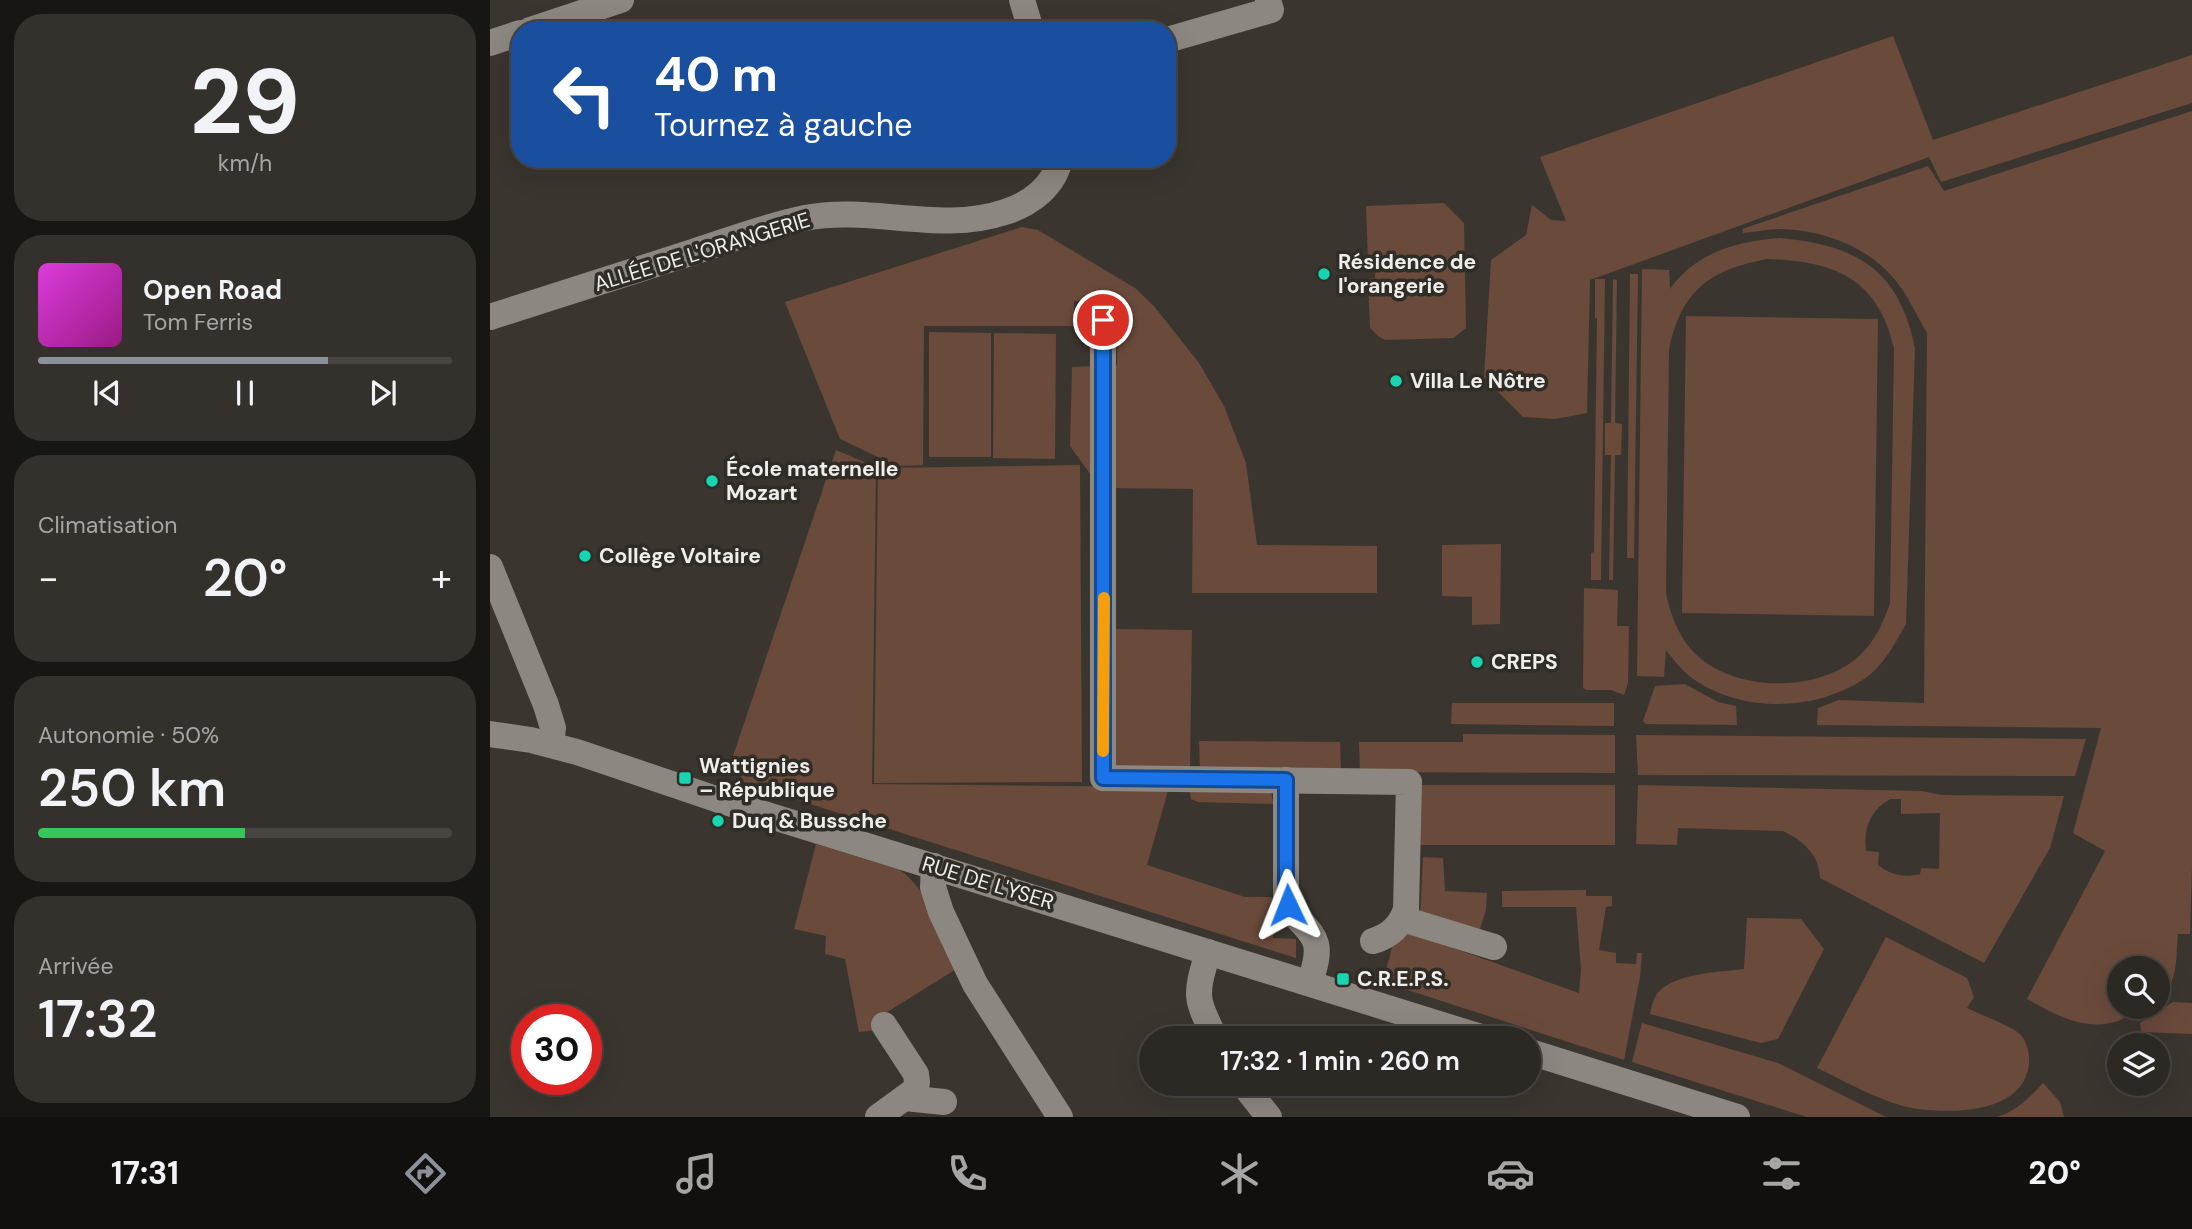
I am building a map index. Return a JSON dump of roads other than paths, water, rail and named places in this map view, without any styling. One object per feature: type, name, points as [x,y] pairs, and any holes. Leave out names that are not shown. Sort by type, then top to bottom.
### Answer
[{"type":"street","points":[[557,21],[621,0]]},
{"type":"street","points":[[1022,0],[1028,21]]},
{"type":"street","points":[[1176,37],[1271,10],[1268,0]]},
{"type":"street","points":[[490,43],[511,36]]},
{"type":"street","name":"ALLÉE DE L'ORANGERIE","points":[[490,317],[805,218],[860,214],[950,220],[976,219],[1002,213],[1024,205],[1038,195],[1051,181],[1056,168]]},
{"type":"street","points":[[1103,320],[1103,778],[1409,782],[1408,894],[1403,919],[1393,931],[1373,941]]},
{"type":"street","points":[[490,567],[547,705],[553,728],[551,744]]},
{"type":"street","name":"RUE DE L'YSER","points":[[490,734],[551,744],[716,799],[1446,1026]]},
{"type":"street","points":[[1286,780],[1286,897],[1290,911],[1316,944],[1310,983]]},
{"type":"street","points":[[934,866],[933,887],[939,905],[975,984],[1060,1117]]},
{"type":"street","points":[[1403,919],[1494,947]]},
{"type":"street","points":[[1208,952],[1197,992],[1198,1001],[1209,1026]]},
{"type":"street","points":[[878,1117],[915,1090],[917,1083],[916,1074],[884,1026]]},
{"type":"street","points":[[1541,1055],[1737,1117]]},
{"type":"street","points":[[1252,1096],[1269,1117]]},
{"type":"street","points":[[905,1098],[944,1102]]},
{"type":"place","name":"Résidence de l'orangerie","points":[[1324,274]]},
{"type":"place","name":"Villa Le Nôtre","points":[[1396,381]]},
{"type":"place","name":"École maternelle Mozart","points":[[712,481]]},
{"type":"place","name":"Collège Voltaire","points":[[585,556]]},
{"type":"place","name":"CREPS","points":[[1477,662]]},
{"type":"place","name":"Wattignies – République","points":[[685,778]]},
{"type":"place","name":"Duq & Bussche","points":[[718,821]]},
{"type":"place","name":"C.R.E.P.S.","points":[[1343,979]]}]
